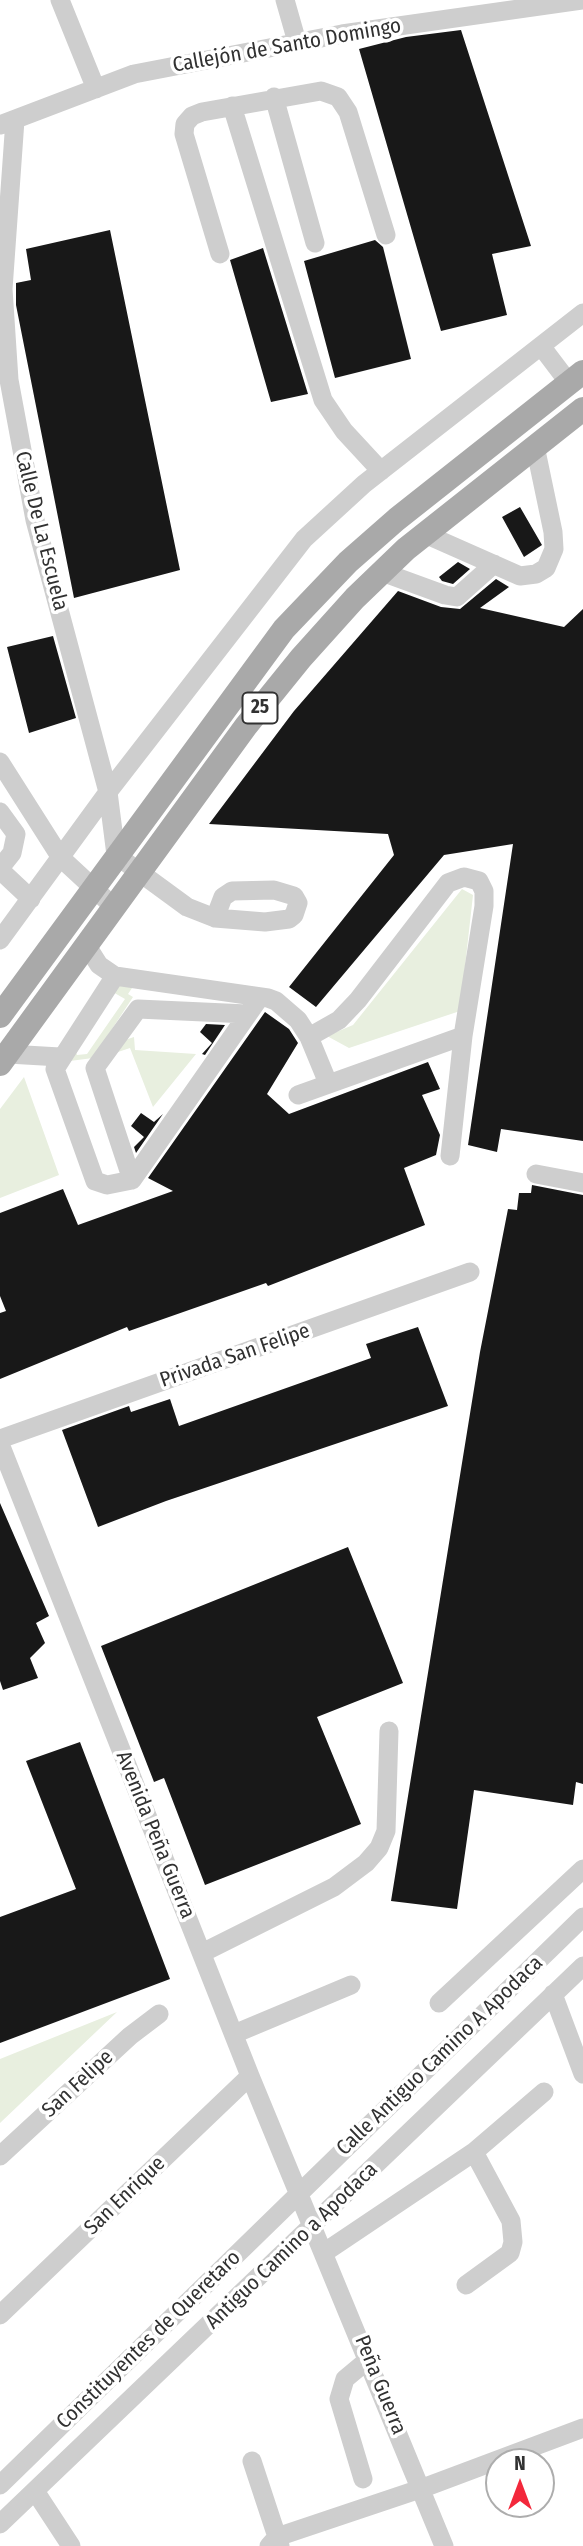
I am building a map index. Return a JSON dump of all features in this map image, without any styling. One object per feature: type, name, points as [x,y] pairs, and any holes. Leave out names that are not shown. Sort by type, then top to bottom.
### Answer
[{"type":"main road","name":"25","points":[[1,1014],[284,629],[316,593],[397,519],[576,378]]},
{"type":"main road","name":"25","points":[[4,1059],[246,726],[301,658],[383,572],[425,534],[583,409]]},
{"type":"street","points":[[60,0],[96,89]]},
{"type":"street","points":[[285,0],[297,42]]},
{"type":"street","name":"Callejón de Santo Domingo","points":[[7,122],[134,74],[297,42],[571,1]]},
{"type":"street","points":[[220,254],[184,135],[185,124],[192,116],[232,106],[321,91],[338,97],[348,112],[364,156],[386,235]]},
{"type":"street","points":[[274,97],[315,243]]},
{"type":"street","points":[[232,106],[323,400],[344,431],[381,471]]},
{"type":"street","name":"Calle De La Escuela","points":[[7,122],[3,289],[9,380],[35,520],[108,792],[116,855]]},
{"type":"street","points":[[0,940],[108,792],[304,539],[381,471],[583,313]]},
{"type":"street","points":[[541,346],[576,378]]},
{"type":"street","points":[[425,534],[528,576],[546,568],[552,559],[553,532],[535,446]]},
{"type":"street","points":[[383,572],[457,597],[494,564]]},
{"type":"street","points":[[0,762],[61,859],[115,908]]},
{"type":"street","points":[[0,812],[16,834],[12,853],[0,869],[31,899]]},
{"type":"street","points":[[116,855],[187,907],[215,919]]},
{"type":"street","points":[[309,1037],[339,1020],[448,883],[464,877],[479,881],[484,899],[463,1036],[450,1156]]},
{"type":"street","points":[[87,946],[99,965],[115,976],[260,997],[282,1005],[298,1020],[309,1037],[328,1083]]},
{"type":"street","points":[[115,976],[60,1057],[55,1075],[95,1181],[107,1185],[132,1180],[260,997]]},
{"type":"street","points":[[132,1180],[94,1068],[138,1009],[247,1014]]},
{"type":"street","points":[[298,1095],[463,1036]]},
{"type":"street","points":[[4,1059],[60,1057]]},
{"type":"street","points":[[536,1174],[583,1183]]},
{"type":"street","name":"Privada San Felipe","points":[[0,1441],[470,1272]]},
{"type":"street","name":"Avenida Peña Guerra","points":[[0,1441],[250,2076],[298,2194],[314,2226]]},
{"type":"street","points":[[202,1953],[334,1887],[366,1863],[383,1840],[390,1731]]},
{"type":"street","points":[[439,2003],[583,1869]]},
{"type":"street","name":"Calle Antiguo Camino A Apodaca","points":[[298,2194],[583,1917]]},
{"type":"street","name":"Antiguo Camino a Apodaca","points":[[0,2524],[583,1966]]},
{"type":"street","points":[[234,2035],[351,1985]]},
{"type":"street","points":[[553,1994],[583,2074]]},
{"type":"street","name":"San Felipe","points":[[0,2157],[130,2036],[159,2014]]},
{"type":"street","name":"San Enrique","points":[[0,2315],[250,2076]]},
{"type":"street","points":[[325,2252],[474,2152],[544,2092]]},
{"type":"street","points":[[466,2285],[510,2253],[513,2242],[511,2221],[474,2152]]},
{"type":"street","name":"Constituyentes de Queretaro","points":[[0,2485],[298,2194]]},
{"type":"street","name":"Peña Guerra","points":[[314,2226],[423,2488],[444,2546]]},
{"type":"street","points":[[363,2479],[339,2399],[345,2378],[369,2359]]},
{"type":"street","points":[[252,2461],[275,2543],[583,2428]]},
{"type":"street","points":[[35,2491],[71,2546]]},
{"type":"green space","points":[[462,889],[473,895],[460,1011],[349,1048],[327,1036],[353,1025]]},
{"type":"green space","points":[[119,981],[134,985],[128,994],[133,997],[93,1058],[62,1062],[74,1047],[77,1055],[87,1054],[125,999],[111,991]]},
{"type":"green space","points":[[134,1037],[135,1050],[196,1054],[153,1107],[130,1048],[118,1052],[122,1041]]},
{"type":"green space","points":[[24,1077],[59,1175],[0,1198],[0,1109]]},
{"type":"green space","points":[[117,2012],[0,2123],[0,2059]]},
{"type":"building","points":[[461,30],[531,246],[492,254],[507,315],[441,331],[359,49],[406,37]]},
{"type":"building","points":[[110,230],[180,570],[74,598],[16,305],[16,283],[31,280],[26,249]]},
{"type":"building","points":[[375,240],[383,247],[411,359],[335,378],[304,261]]},
{"type":"building","points":[[263,248],[308,394],[271,402],[230,260]]},
{"type":"building","points":[[520,507],[542,545],[524,557],[502,517]]},
{"type":"building","points":[[458,562],[470,569],[453,584],[442,581],[439,577]]},
{"type":"building","points":[[496,579],[509,587],[480,608],[564,627],[583,609],[583,1141],[501,1129],[497,1152],[468,1145],[513,844],[444,855],[316,1007],[289,987],[394,855],[388,834],[209,824],[294,711],[398,591],[441,607],[460,609]]},
{"type":"building","points":[[53,636],[76,718],[29,733],[7,647]]},
{"type":"building","points":[[265,1012],[289,1029],[298,1043],[267,1094],[289,1114],[428,1062],[440,1089],[422,1095],[440,1135],[436,1155],[404,1168],[425,1225],[268,1286],[266,1283],[129,1331],[127,1327],[0,1379],[0,1313],[6,1311],[0,1296],[0,1213],[63,1189],[78,1225],[173,1191],[148,1178]]},
{"type":"building","points":[[206,1024],[225,1025],[205,1055],[202,1054],[212,1043],[200,1032]]},
{"type":"building","points":[[141,1113],[154,1122],[163,1114],[136,1153],[134,1147],[144,1137],[131,1126]]},
{"type":"building","points":[[532,1185],[583,1195],[583,1784],[576,1782],[573,1805],[474,1790],[457,1909],[391,1901],[480,1352],[508,1209],[517,1210],[519,1193],[531,1193]]},
{"type":"building","points":[[418,1327],[448,1406],[166,1501],[98,1527],[62,1430],[129,1406],[131,1412],[170,1399],[179,1426],[371,1358],[366,1344]]},
{"type":"building","points":[[0,1503],[49,1616],[36,1623],[45,1643],[30,1658],[38,1678],[3,1690],[0,1681]]},
{"type":"building","points":[[348,1547],[403,1683],[317,1717],[361,1824],[205,1885],[164,1778],[154,1782],[101,1646]]},
{"type":"building","points":[[80,1742],[170,1979],[0,2043],[0,1917],[76,1889],[26,1761]]}]
